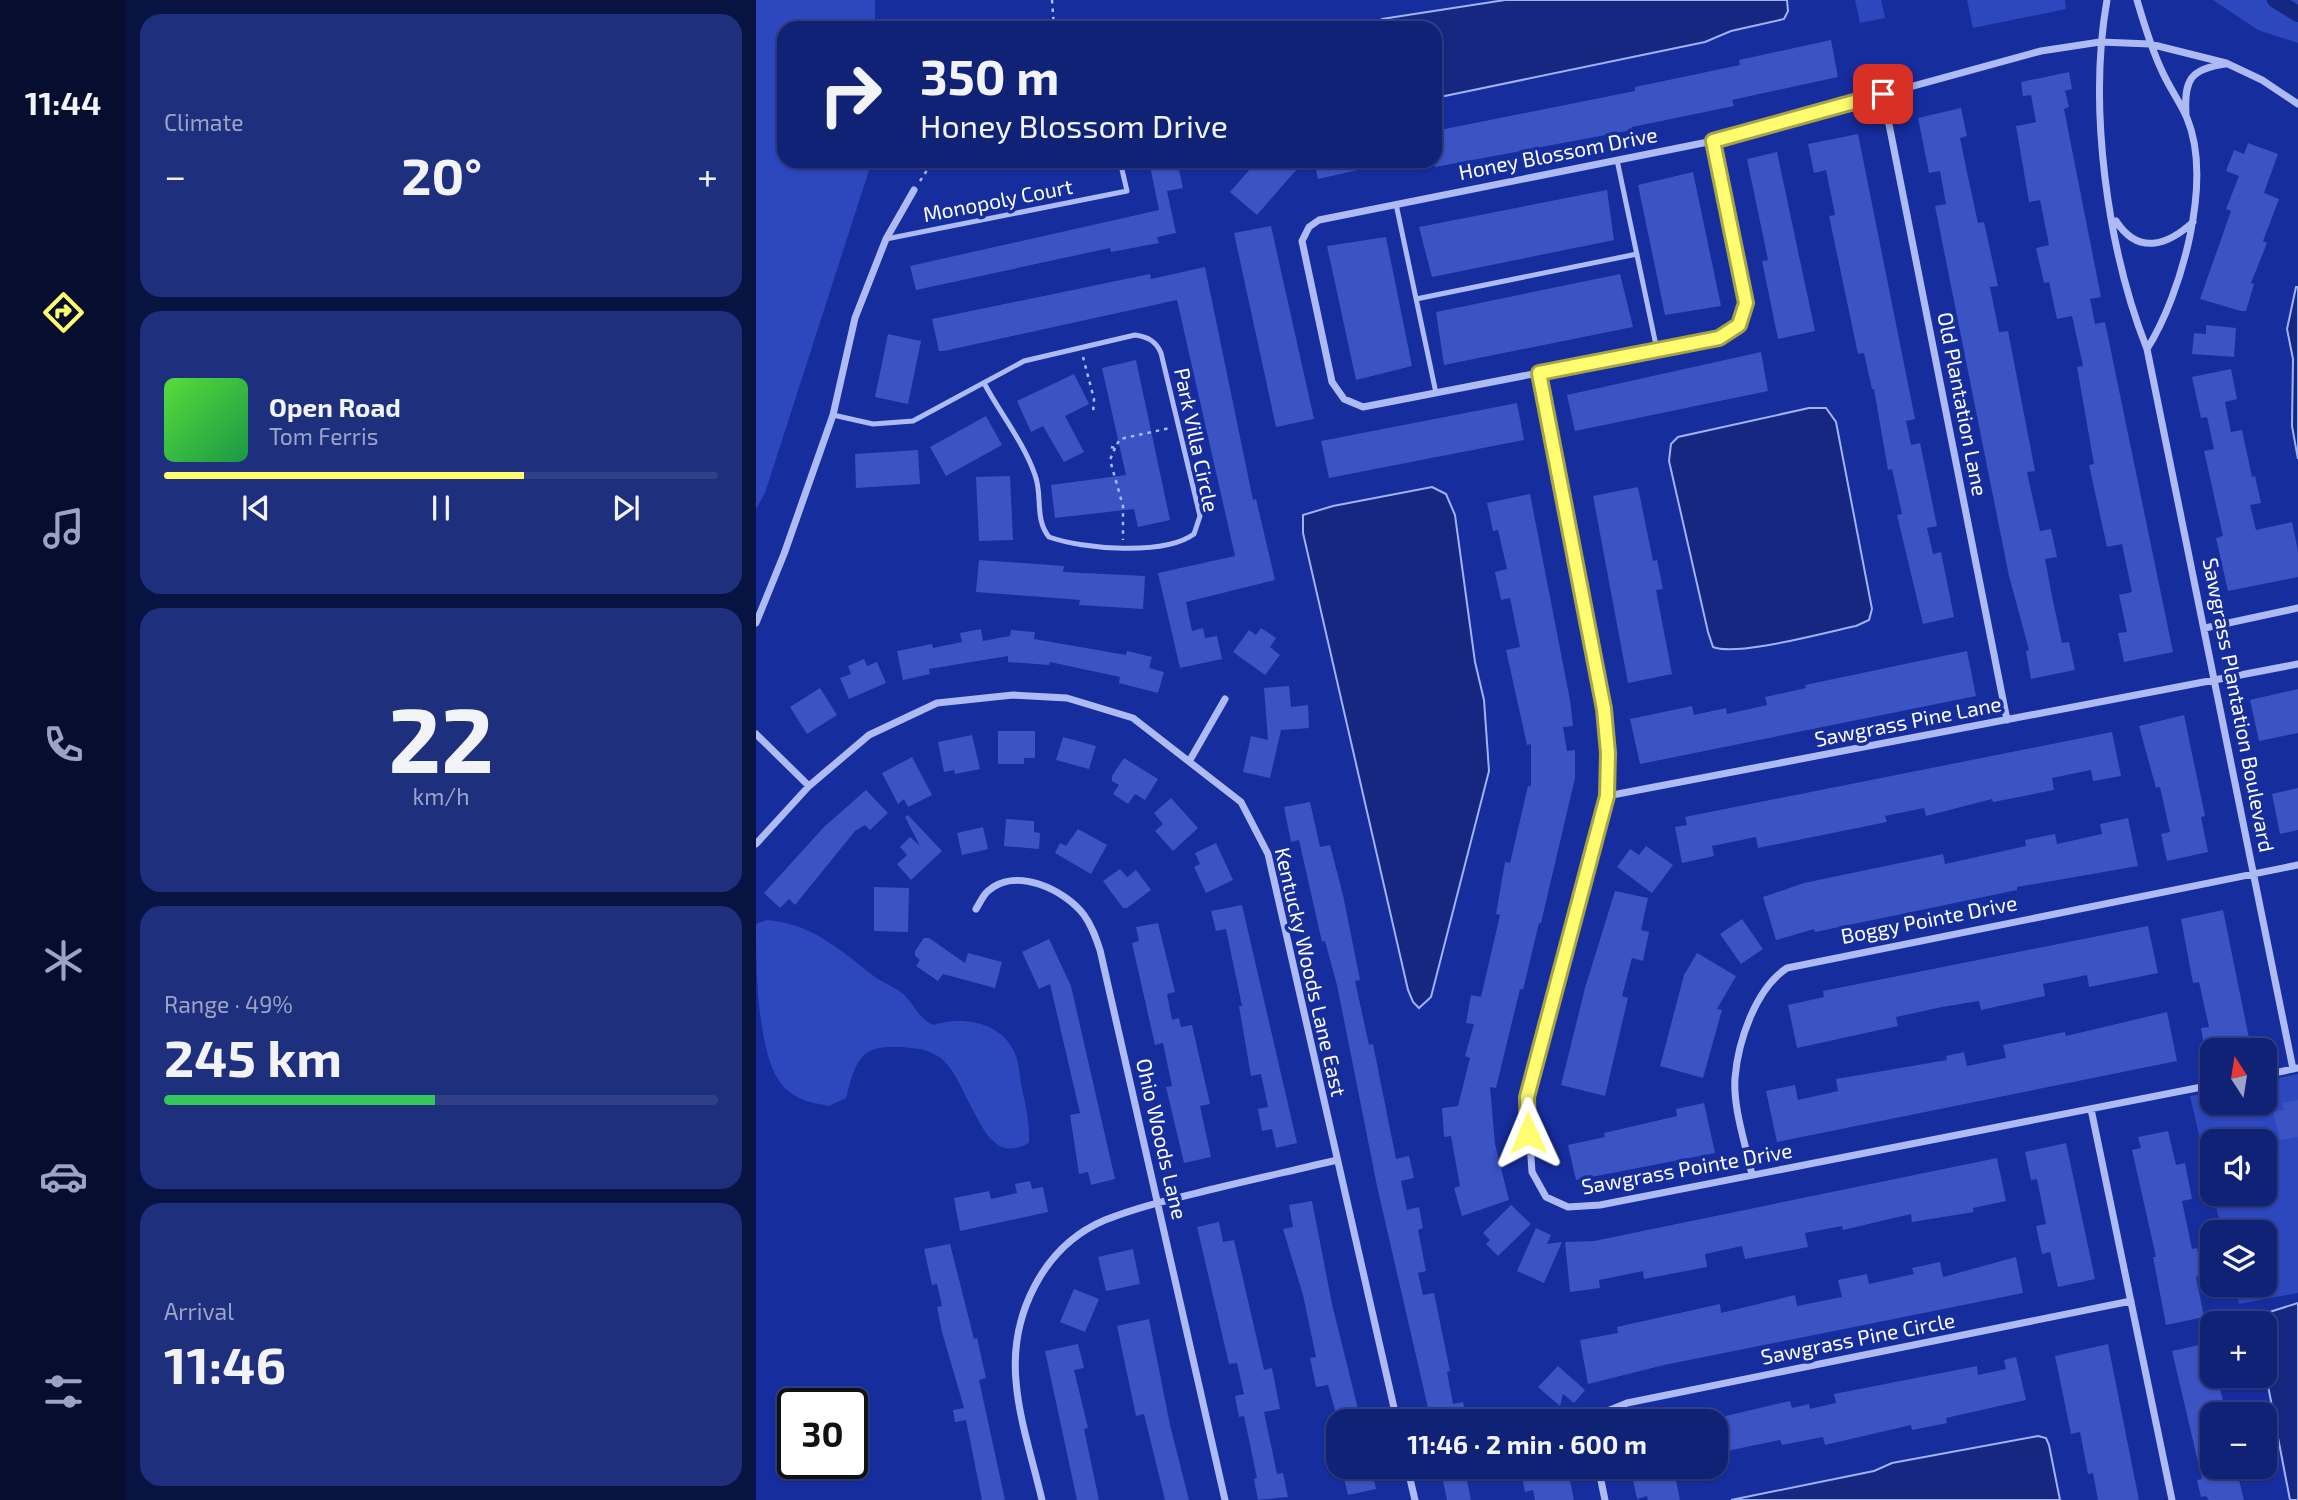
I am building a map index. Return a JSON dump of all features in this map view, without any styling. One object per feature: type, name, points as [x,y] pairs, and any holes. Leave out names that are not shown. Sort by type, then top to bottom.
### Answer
[{"type":"street","name":"Sawgrass Plantation Boulevard","points":[[2107,0],[2099,42],[2100,124],[2112,214],[2130,305],[2147,349],[2295,1069]]},
{"type":"street","points":[[2137,0],[2150,44],[2187,118],[2196,148],[2197,185],[2193,222],[2162,325],[2147,349]]},
{"type":"street","name":"Honey Blossom Drive","points":[[1713,141],[1746,303],[1739,325],[1719,338],[1363,407],[1344,399],[1332,382],[1302,241],[1309,227],[1319,220],[1713,141],[2041,51],[2099,42],[2150,44],[2226,63],[2262,80],[2298,104]]},
{"type":"street","points":[[2187,118],[2185,91],[2192,76],[2204,67],[2226,63]]},
{"type":"street","name":"Old Plantation Lane","points":[[1883,94],[2007,720]]},
{"type":"street","points":[[756,623],[785,554],[833,415],[855,318],[886,239],[914,190]]},
{"type":"street","points":[[2112,214],[2124,234],[2142,243],[2164,243],[2178,236],[2193,222]]},
{"type":"street","name":"Sawgrass Pointe Drive","points":[[1539,373],[1604,709],[1608,753],[1607,796],[1527,1097],[1532,1172],[1546,1198],[1568,1208],[1600,1205],[2200,1087]]},
{"type":"street","points":[[2205,628],[2298,608]]},
{"type":"street","name":"Sawgrass Pine Lane","points":[[1607,796],[2298,664]]},
{"type":"street","name":"Kentucky Woods Lane East","points":[[756,844],[809,786],[869,735],[937,703],[1013,695],[1067,698],[1133,718],[1241,802],[1268,854],[1394,1409]]},
{"type":"street","points":[[1190,760],[1225,699]]},
{"type":"street","points":[[756,734],[809,786]]},
{"type":"street","name":"Boggy Pointe Drive","points":[[1752,1175],[1738,1102],[1737,1070],[1756,1001],[1765,986],[1787,968],[2298,865]]},
{"type":"street","name":"Ohio Woods Lane","points":[[976,909],[987,891],[1002,883],[1020,881],[1055,891],[1088,922],[1100,950],[1225,1500]]},
{"type":"street","points":[[2277,1072],[2295,1069]]},
{"type":"street","points":[[2091,1109],[2172,1500]]},
{"type":"street","points":[[1042,1500],[1016,1381],[1021,1316],[1042,1273],[1081,1233],[1104,1220],[1158,1202],[1337,1160]]},
{"type":"street","name":"Sawgrass Pine Circle","points":[[1613,1409],[2131,1301]]},
{"type":"street","points":[[1410,1479],[1415,1500]]},
{"type":"street","points":[[1601,1479],[1605,1500]]},
{"type":"lane","points":[[1617,160],[1657,350]]},
{"type":"lane","name":"Monopoly Court","points":[[886,239],[1127,191],[1122,168]]},
{"type":"lane","points":[[1395,204],[1436,393]]},
{"type":"lane","points":[[1416,299],[1637,254]]},
{"type":"lane","name":"Park Villa Circle","points":[[833,415],[873,424],[913,421],[1024,361],[1135,335],[1152,340],[1161,354],[1200,516],[1198,526],[1185,540],[1123,548],[1063,542],[1049,537],[1040,521],[1040,491],[1031,464],[984,383]]},
{"type":"path","points":[[1052,0],[1054,21]]},
{"type":"path","points":[[914,190],[928,168]]},
{"type":"path","points":[[1080,347],[1094,399],[1093,414]]},
{"type":"path","points":[[1123,548],[1123,506],[1110,460],[1113,447],[1120,439],[1178,426]]},
{"type":"shaded area","points":[[756,0],[875,0],[875,21],[777,21],[777,168],[870,168],[765,493],[756,509]]},
{"type":"shaded area","points":[[1505,0],[1787,0],[1788,11],[1784,19],[1731,31],[1705,42],[1442,97],[1442,21],[1379,21]]},
{"type":"shaded area","points":[[1855,0],[1881,0],[1885,18],[1860,23]]},
{"type":"shaded area","points":[[1967,0],[2065,0],[2066,9],[1973,28]]},
{"type":"shaded area","points":[[2213,0],[2298,0],[2298,43],[2258,30]]},
{"type":"shaded area","points":[[2296,287],[2298,459],[2292,426],[2293,359],[2287,329]]},
{"type":"shaded area","points":[[1809,408],[1826,408],[1836,422],[1872,609],[1869,620],[1856,626],[1761,646],[1741,649],[1713,647],[1669,461],[1671,444],[1678,437]]},
{"type":"shaded area","points":[[1432,487],[1446,494],[1455,515],[1475,662],[1484,700],[1489,771],[1431,997],[1419,1008],[1408,990],[1303,533],[1303,515],[1333,506]]},
{"type":"shaded area","points":[[767,920],[798,927],[825,940],[900,992],[924,1019],[933,1025],[967,1021],[979,1023],[999,1033],[1014,1051],[1017,1060],[1029,1143],[1009,1148],[1000,1146],[988,1136],[952,1070],[935,1054],[924,1050],[889,1047],[870,1051],[863,1056],[854,1070],[846,1098],[829,1106],[805,1100],[785,1088],[775,1075],[768,1056],[760,1010],[756,924]]},
{"type":"shaded area","points":[[2298,1074],[2298,1293],[2277,1297],[2277,1220],[2219,1220],[2216,1206],[2277,1206],[2277,1129],[2200,1129],[2200,1139],[2190,1096],[2200,1094],[2200,1115],[2277,1115],[2277,1078]]},
{"type":"shaded area","points":[[2237,1297],[2277,1297],[2239,1304]]},
{"type":"shaded area","points":[[2298,1303],[2298,1500],[2290,1500],[2277,1432],[2277,1402],[2271,1402],[2268,1388],[2277,1388],[2277,1311],[2273,1311]]},
{"type":"shaded area","points":[[2038,1436],[2046,1438],[2049,1445],[2060,1500],[1731,1500],[1874,1471],[1892,1463]]},
{"type":"building","points":[[1831,40],[1838,77],[1732,100],[1734,106],[1632,127],[1632,130],[1442,166],[1442,130],[1635,91],[1635,87],[1740,65],[1739,60]]},
{"type":"building","points":[[2069,72],[2072,89],[2065,91],[2069,107],[2064,109],[2101,297],[2090,299],[2095,324],[2105,322],[2173,652],[2124,662],[2118,633],[2127,632],[2119,595],[2132,592],[2122,544],[2107,547],[2089,465],[2094,464],[2077,367],[2083,366],[2072,316],[2057,319],[2049,282],[2044,283],[2036,248],[2049,245],[2040,200],[2029,202],[2016,126],[2036,122],[2031,95],[2023,96],[2021,82]]},
{"type":"building","points":[[1961,108],[1967,136],[1960,138],[1968,177],[1978,223],[1984,222],[1998,286],[1990,287],[1999,332],[2008,331],[2035,471],[2027,472],[2040,531],[2051,529],[2057,557],[2045,559],[2052,596],[2062,643],[2069,642],[2075,670],[2031,679],[2026,651],[2029,650],[2009,576],[1935,206],[1946,204],[1940,171],[1929,173],[1918,118]]},
{"type":"building","points":[[1858,134],[1915,419],[1906,421],[1911,445],[1920,443],[1937,526],[1927,528],[1933,554],[1941,552],[1954,617],[1923,624],[1897,515],[1902,514],[1892,469],[1888,470],[1874,389],[1864,353],[1858,354],[1829,216],[1835,215],[1826,170],[1814,173],[1808,144]]},
{"type":"building","points":[[2248,143],[2278,154],[2264,193],[2279,199],[2263,241],[2267,243],[2251,283],[2254,284],[2246,311],[2241,311],[2200,299],[2231,211],[2226,209],[2239,176],[2226,171],[2234,150],[2244,154]]},
{"type":"building","points":[[1777,152],[1815,331],[1778,339],[1762,261],[1768,260],[1747,159]]},
{"type":"building","points":[[1150,168],[1179,168],[1183,188],[1167,191],[1176,233],[1157,237],[1159,243],[1111,252],[1110,248],[916,290],[910,266],[1159,210]]},
{"type":"building","points":[[1251,168],[1298,168],[1257,215],[1230,192]]},
{"type":"building","points":[[1316,168],[1367,168],[1318,179]]},
{"type":"building","points":[[1693,172],[1721,306],[1665,315],[1638,185]]},
{"type":"building","points":[[1607,190],[1614,240],[1432,277],[1419,227]]},
{"type":"building","points":[[1271,226],[1314,419],[1276,427],[1234,233]]},
{"type":"building","points":[[1386,237],[1412,366],[1356,380],[1327,246]]},
{"type":"building","points":[[1205,267],[1253,500],[1256,499],[1275,580],[1186,602],[1192,631],[1203,628],[1205,638],[1217,636],[1222,659],[1180,668],[1158,573],[1235,556],[1177,300],[944,351],[939,351],[932,319],[1150,274],[1151,279]]},
{"type":"building","points":[[1620,274],[1633,327],[1444,365],[1436,312]]},
{"type":"building","points":[[2206,325],[2236,328],[2234,357],[2192,354],[2194,333],[2206,334]]},
{"type":"building","points":[[888,334],[921,341],[908,404],[875,397]]},
{"type":"building","points":[[1761,352],[1768,391],[1575,431],[1567,395]]},
{"type":"building","points":[[1136,360],[1170,520],[1138,527],[1134,509],[1055,518],[1051,485],[1126,475],[1102,368]]},
{"type":"building","points":[[2231,369],[2237,399],[2225,402],[2231,432],[2242,430],[2252,477],[2255,476],[2261,503],[2250,505],[2256,530],[2292,522],[2298,551],[2298,577],[2228,591],[2216,538],[2223,536],[2204,451],[2214,449],[2207,417],[2201,418],[2192,377]]},
{"type":"building","points":[[1074,374],[1089,404],[1065,416],[1084,452],[1064,462],[1043,426],[1031,432],[1017,401]]},
{"type":"building","points":[[1517,403],[1524,440],[1329,478],[1321,441]]},
{"type":"building","points":[[986,416],[1002,445],[946,476],[930,447]]},
{"type":"building","points":[[918,450],[920,484],[856,488],[855,454]]},
{"type":"building","points":[[1010,476],[1013,540],[979,541],[976,477]]},
{"type":"building","points":[[1638,487],[1653,561],[1657,560],[1663,589],[1656,590],[1672,674],[1628,683],[1593,496]]},
{"type":"building","points":[[1530,494],[1570,700],[1573,726],[1563,727],[1567,751],[1575,750],[1575,778],[1523,990],[1520,989],[1496,1088],[1490,1087],[1495,1144],[1509,1200],[1462,1216],[1454,1188],[1460,1186],[1451,1136],[1444,1137],[1442,1108],[1458,1106],[1470,1058],[1465,1056],[1474,1024],[1466,1023],[1471,995],[1481,997],[1500,915],[1496,914],[1505,862],[1510,863],[1528,786],[1531,786],[1531,744],[1527,745],[1506,650],[1520,647],[1510,598],[1501,600],[1495,572],[1507,569],[1498,530],[1493,531],[1487,503]]},
{"type":"building","points":[[979,560],[1064,566],[1063,572],[1145,576],[1143,609],[1079,605],[1080,600],[976,592]]},
{"type":"building","points":[[1261,628],[1276,638],[1270,647],[1280,655],[1265,675],[1233,652],[1249,630],[1256,635]]},
{"type":"building","points":[[981,629],[983,641],[1010,636],[1011,630],[1035,632],[1034,639],[1126,655],[1127,651],[1152,657],[1149,668],[1164,672],[1158,693],[1119,683],[1120,677],[1050,662],[1049,665],[1008,662],[1008,656],[929,669],[930,674],[903,680],[897,651],[932,644],[933,648],[962,642],[960,633]]},
{"type":"building","points":[[1967,651],[1976,696],[1640,764],[1630,719],[1692,706],[1694,715],[1726,708],[1727,714],[1767,705],[1765,697],[1806,688],[1805,685]]},
{"type":"building","points":[[864,659],[867,666],[877,662],[886,683],[849,699],[840,678],[851,674],[848,666]]},
{"type":"building","points":[[1289,686],[1291,707],[1308,705],[1309,728],[1281,730],[1270,778],[1243,772],[1251,736],[1268,740],[1264,688]]},
{"type":"building","points":[[820,688],[837,715],[807,734],[790,707]]},
{"type":"building","points":[[2298,689],[2298,733],[2259,741],[2250,700]]},
{"type":"building","points":[[2184,715],[2205,816],[2201,817],[2208,852],[2167,861],[2161,834],[2170,832],[2160,787],[2156,788],[2139,726]]},
{"type":"building","points":[[998,731],[1035,731],[1035,758],[1024,758],[1024,764],[998,764]]},
{"type":"building","points":[[2112,732],[2121,776],[2093,781],[2091,770],[2052,778],[2054,790],[1993,802],[1992,799],[1926,816],[1924,808],[1885,816],[1887,822],[1758,848],[1756,837],[1712,846],[1714,856],[1682,863],[1675,827],[1687,825],[1685,817]]},
{"type":"building","points":[[972,735],[980,769],[955,774],[954,770],[944,772],[938,742]]},
{"type":"building","points":[[1063,737],[1096,746],[1089,769],[1056,760]]},
{"type":"building","points":[[912,757],[932,795],[908,807],[904,799],[898,804],[882,773]]},
{"type":"building","points":[[1124,758],[1158,779],[1145,800],[1135,794],[1128,804],[1113,794],[1119,785],[1112,781],[1112,776]]},
{"type":"building","points":[[2298,788],[2298,830],[2280,834],[2272,794]]},
{"type":"building","points":[[866,790],[888,813],[870,830],[865,825],[855,831],[795,905],[789,899],[780,908],[764,893],[824,827]]},
{"type":"building","points":[[1171,798],[1198,828],[1173,851],[1155,831],[1163,824],[1154,813]]},
{"type":"building","points":[[1310,802],[1320,847],[1330,845],[1360,980],[1355,981],[1369,1045],[1373,1044],[1396,1159],[1409,1156],[1414,1178],[1401,1181],[1407,1210],[1419,1207],[1423,1228],[1418,1230],[1426,1271],[1418,1273],[1423,1295],[1434,1293],[1450,1371],[1447,1372],[1453,1404],[1463,1402],[1464,1409],[1428,1409],[1377,1186],[1337,985],[1325,941],[1322,942],[1299,840],[1291,842],[1284,807]]},
{"type":"building","points":[[908,815],[942,851],[911,880],[897,864],[907,855],[900,847],[910,837],[920,846],[905,817]]},
{"type":"building","points":[[2128,818],[2138,866],[2017,887],[2017,890],[1815,932],[1814,929],[1776,940],[1763,897],[1804,883],[1943,854],[1945,864],[2026,846],[2025,840],[2055,834],[2057,844],[2102,834],[2100,824]]},
{"type":"building","points":[[1006,819],[1034,821],[1034,832],[1040,833],[1039,849],[1004,846]]},
{"type":"building","points":[[983,827],[988,849],[962,855],[957,833]]},
{"type":"building","points":[[1078,829],[1107,845],[1091,874],[1055,853],[1060,843],[1066,846]]},
{"type":"building","points":[[1216,843],[1233,880],[1206,893],[1194,867],[1200,864],[1195,853]]},
{"type":"building","points":[[1646,846],[1673,865],[1652,893],[1617,867],[1630,849],[1639,855]]},
{"type":"building","points":[[1120,869],[1127,877],[1136,870],[1151,890],[1127,908],[1123,908],[1103,881]]},
{"type":"building","points":[[874,887],[909,888],[908,932],[874,931]]},
{"type":"building","points":[[1615,891],[1648,898],[1641,930],[1649,932],[1643,961],[1632,958],[1622,996],[1628,998],[1605,1096],[1561,1085],[1585,988]]},
{"type":"building","points":[[1242,905],[1297,1143],[1276,1148],[1272,1129],[1262,1131],[1258,1109],[1268,1107],[1261,1074],[1251,1076],[1239,1006],[1242,1006],[1226,929],[1216,931],[1211,911]]},
{"type":"building","points":[[2223,910],[2249,1038],[2203,1038],[2201,1028],[2209,1027],[2199,982],[2193,983],[2181,919]]},
{"type":"building","points":[[1742,919],[1763,949],[1741,964],[1720,934]]},
{"type":"building","points":[[1158,923],[1175,992],[1167,994],[1172,1020],[1179,1018],[1181,1027],[1192,1025],[1210,1104],[1200,1106],[1211,1157],[1184,1163],[1166,1087],[1172,1086],[1163,1043],[1155,1045],[1132,943],[1139,941],[1136,927]]},
{"type":"building","points":[[2148,926],[2158,973],[2089,987],[2087,975],[2043,984],[2045,996],[1981,1010],[1979,1001],[1942,1007],[1896,1017],[1898,1026],[1797,1048],[1788,1005],[1824,997],[1823,991]]},
{"type":"building","points":[[924,938],[929,938],[965,963],[968,953],[1002,962],[995,988],[943,974],[938,981],[916,966],[920,960],[915,956],[915,951]]},
{"type":"building","points":[[1049,939],[1071,986],[1115,1179],[1091,1185],[1088,1172],[1079,1174],[1070,1115],[1080,1113],[1050,984],[1039,989],[1022,952]]},
{"type":"building","points":[[1697,953],[1736,976],[1717,1009],[1722,1010],[1703,1078],[1660,1066],[1684,975]]},
{"type":"building","points":[[2167,1012],[2177,1061],[1777,1142],[1766,1091],[1795,1085],[1798,1100],[1838,1091],[1836,1079],[1947,1060],[1946,1056],[1964,1052],[1967,1066],[2006,1058],[2003,1045],[2065,1032],[2066,1036]]},
{"type":"building","points":[[2298,1100],[2298,1137],[2280,1140],[2274,1115],[2284,1110],[2282,1103]]},
{"type":"building","points":[[1704,1103],[1715,1153],[1576,1180],[1568,1145],[1605,1137],[1604,1133],[1677,1116],[1676,1109]]},
{"type":"building","points":[[2168,1131],[2176,1165],[2185,1163],[2192,1199],[2182,1201],[2192,1249],[2197,1248],[2200,1262],[2200,1276],[2196,1277],[2203,1311],[2200,1311],[2200,1318],[2166,1325],[2153,1257],[2156,1257],[2132,1150],[2141,1148],[2138,1137]]},
{"type":"building","points":[[2066,1143],[2095,1279],[2058,1287],[2050,1252],[2042,1254],[2036,1226],[2046,1224],[2037,1179],[2031,1180],[2025,1152]]},
{"type":"building","points":[[1997,1158],[2006,1201],[1973,1208],[1974,1212],[1912,1222],[1911,1214],[1843,1230],[1842,1226],[1805,1233],[1808,1247],[1745,1259],[1742,1246],[1705,1254],[1707,1267],[1644,1279],[1643,1271],[1599,1280],[1600,1288],[1570,1292],[1565,1242],[1594,1241]]},
{"type":"building","points":[[1030,1181],[1032,1189],[1043,1187],[1048,1212],[960,1231],[954,1198],[989,1191],[991,1199],[1017,1193],[1015,1184]]},
{"type":"building","points":[[1312,1201],[1332,1304],[1358,1409],[1335,1409],[1328,1385],[1316,1387],[1310,1358],[1316,1357],[1303,1295],[1283,1229],[1293,1227],[1289,1205]]},
{"type":"building","points":[[1511,1205],[1531,1224],[1498,1256],[1486,1244],[1490,1240],[1483,1233]]},
{"type":"building","points":[[1219,1222],[1223,1242],[1234,1240],[1264,1370],[1272,1368],[1280,1409],[1264,1412],[1277,1474],[1283,1473],[1288,1497],[1258,1500],[1254,1479],[1257,1478],[1244,1416],[1239,1417],[1235,1396],[1244,1394],[1237,1363],[1229,1364],[1197,1227]]},
{"type":"building","points":[[1536,1228],[1551,1235],[1547,1244],[1562,1242],[1544,1283],[1517,1271]]},
{"type":"building","points":[[950,1244],[986,1378],[979,1380],[1005,1500],[982,1500],[966,1420],[955,1422],[953,1410],[964,1408],[942,1332],[937,1307],[942,1306],[937,1284],[932,1285],[924,1249]]},
{"type":"building","points":[[1133,1249],[1140,1284],[1106,1291],[1098,1257]]},
{"type":"building","points":[[2016,1257],[2023,1293],[1664,1365],[1588,1384],[1580,1340],[1618,1333],[1617,1327],[1720,1304],[1721,1313],[1795,1295],[1797,1306],[1842,1297],[1838,1280],[1867,1274],[1869,1284],[1914,1274],[1912,1268],[1940,1262],[1943,1277]]},
{"type":"building","points":[[1074,1289],[1099,1299],[1085,1332],[1060,1322]]},
{"type":"building","points":[[1149,1319],[1170,1425],[1189,1500],[1165,1500],[1144,1414],[1136,1416],[1117,1326]]},
{"type":"building","points":[[1078,1344],[1084,1368],[1074,1370],[1088,1428],[1084,1429],[1099,1500],[1077,1500],[1045,1351]]},
{"type":"building","points":[[2108,1344],[2139,1500],[2098,1500],[2093,1473],[2088,1474],[2080,1432],[2071,1434],[2055,1356]]},
{"type":"building","points":[[2200,1345],[2200,1388],[2220,1388],[2223,1402],[2200,1402],[2200,1470],[2172,1351]]},
{"type":"building","points":[[2016,1357],[2026,1400],[1946,1418],[1947,1423],[1912,1430],[1911,1425],[1825,1445],[1823,1437],[1782,1445],[1780,1440],[1728,1451],[1728,1415],[1790,1401],[1792,1408],[1809,1404],[1810,1409],[1836,1403],[1834,1394],[1977,1366],[1978,1375],[2006,1369],[2004,1360]]},
{"type":"building","points":[[1558,1366],[1585,1390],[1574,1403],[1563,1394],[1560,1406],[1538,1387]]},
{"type":"building","points":[[1344,1479],[1374,1479],[1376,1489],[1348,1495]]},
{"type":"building","points":[[1443,1479],[1467,1479],[1471,1500],[1447,1500]]},
{"type":"building","points":[[1522,1479],[1570,1479],[1574,1500],[1535,1500],[1533,1490],[1525,1492]]},
{"type":"building","points":[[1633,1479],[1676,1479],[1680,1500],[1648,1500],[1647,1496],[1637,1499]]},
{"type":"building","points":[[2239,1479],[2244,1500],[2209,1500],[2206,1496],[2201,1497],[2197,1480]]},
{"type":"waterway","points":[[2275,0],[2298,14]]},
{"type":"route","points":[[1528,1133],[1527,1097],[1607,796],[1608,753],[1604,709],[1539,373],[1719,338],[1739,325],[1746,303],[1713,141],[1883,94]]}]
